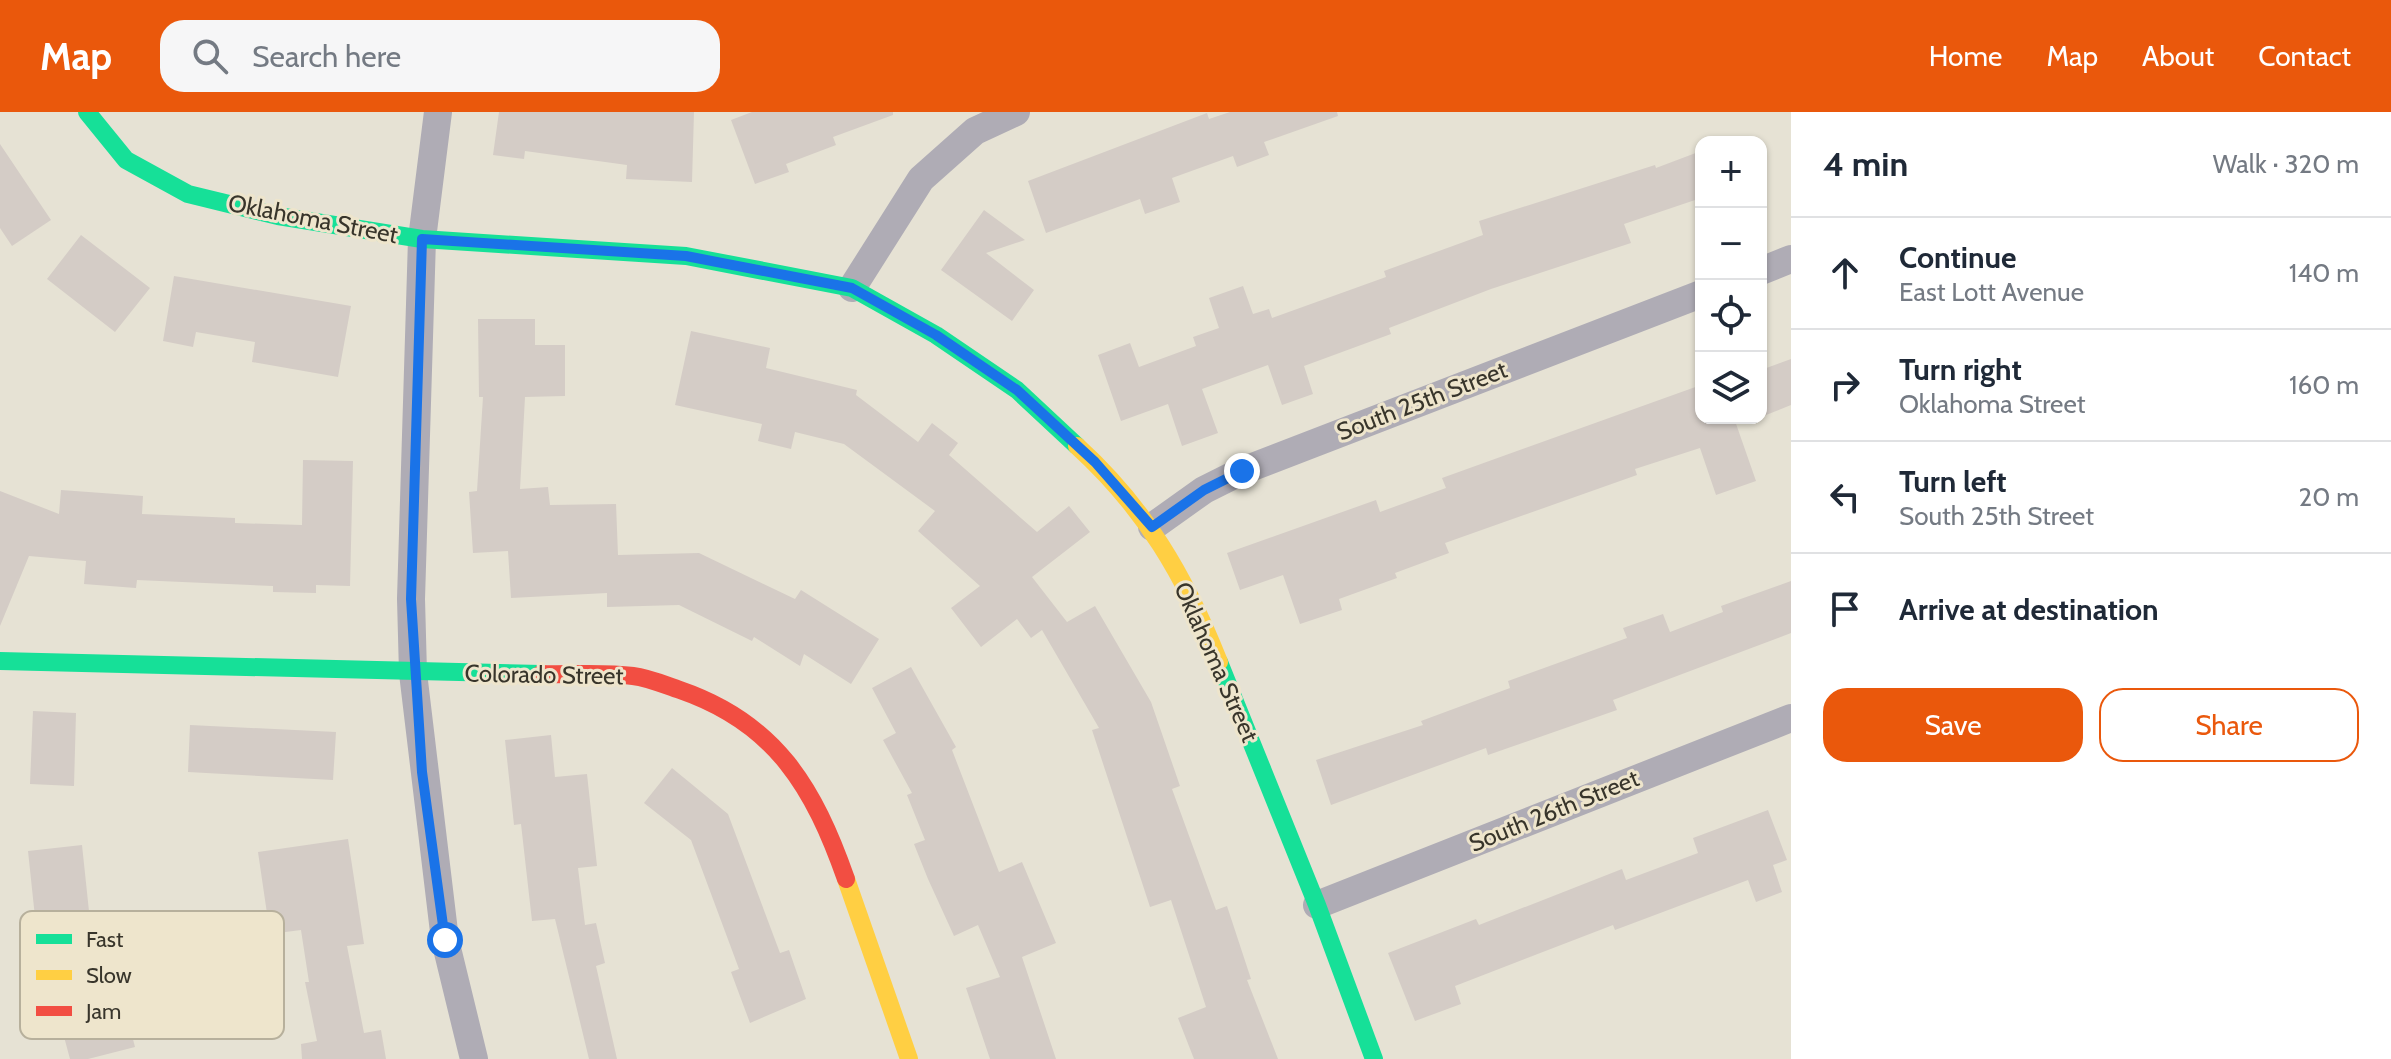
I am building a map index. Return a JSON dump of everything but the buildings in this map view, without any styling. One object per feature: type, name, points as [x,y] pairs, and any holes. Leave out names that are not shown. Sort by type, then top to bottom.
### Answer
[{"type":"street","name":"Oklahoma Street","points":[[87,112],[126,160],[188,194],[278,216],[422,239],[686,256],[852,288],[936,335],[1017,390],[1095,462],[1152,527],[1200,614],[1317,905],[1374,1059]]},
{"type":"street","points":[[438,112],[422,239],[411,599],[413,673],[445,940],[474,1059]]},
{"type":"street","points":[[852,288],[921,179],[975,131],[1016,112]]},
{"type":"street","points":[[1767,269],[1791,259]]},
{"type":"street","name":"South 25th Street","points":[[1152,527],[1204,490],[1242,471],[1695,296]]},
{"type":"street","name":"Colorado Street","points":[[0,661],[633,676],[692,693],[726,710],[765,737],[803,779],[829,831],[909,1059]]},
{"type":"street","name":"South 26th Street","points":[[1317,905],[1791,718]]},
{"type":"traffic: fast","points":[[87,112],[126,160],[188,194],[278,216],[422,239],[686,256],[852,288],[936,335],[1017,390],[1077,446]]},
{"type":"traffic: fast","points":[[0,661],[541,674]]},
{"type":"traffic: fast","points":[[1219,662],[1317,905],[1374,1059]]},
{"type":"traffic: slow","points":[[1077,446],[1123,494],[1161,545],[1192,601],[1219,662]]},
{"type":"traffic: slow","points":[[846,879],[909,1059]]},
{"type":"traffic: jam","points":[[541,674],[610,674],[645,678],[713,704],[742,721],[766,740],[805,788],[834,846],[846,879]]},
{"type":"route","points":[[445,940],[422,772],[413,673],[411,599],[422,239],[686,256],[852,288],[936,335],[1017,390],[1095,462],[1152,527],[1204,490],[1242,471]]}]
